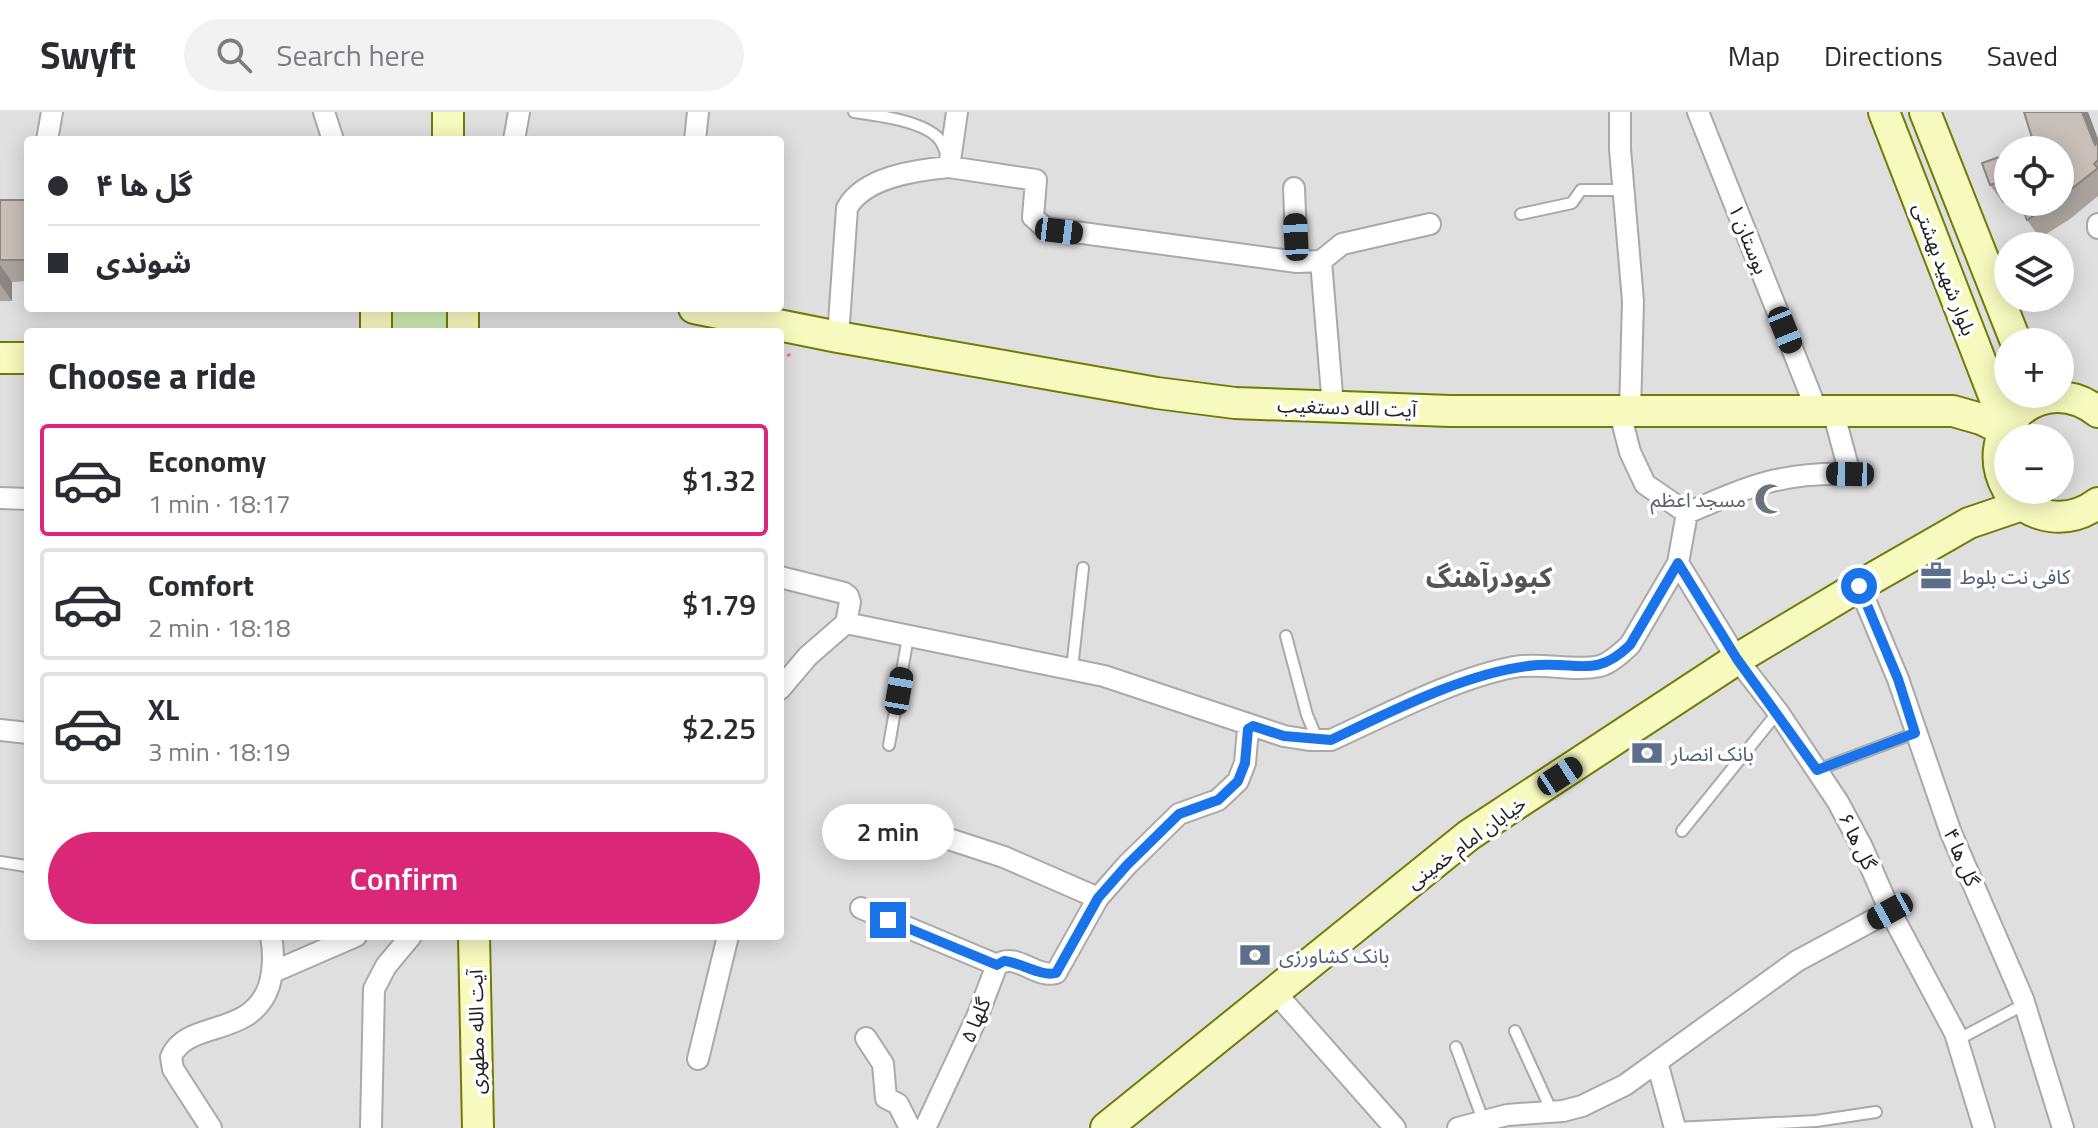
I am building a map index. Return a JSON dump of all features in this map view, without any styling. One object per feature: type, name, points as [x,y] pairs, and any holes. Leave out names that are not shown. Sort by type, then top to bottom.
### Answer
[{"type":"main road","points":[[448,112],[448,136]]},
{"type":"main road","points":[[461,112],[461,136]]},
{"type":"main road","name":"بلوار شهید بهشتی","points":[[1884,112],[2003,424]]},
{"type":"main road","name":"بلوار شهید بهشتی","points":[[1925,112],[2010,328]]},
{"type":"main road","name":"آیت الله دستغیب","points":[[714,312],[838,337],[1193,399],[1333,407],[1625,412],[1953,411],[1994,424]]},
{"type":"main road","points":[[0,358],[24,358]]},
{"type":"main road","points":[[2074,400],[2095,404]]},
{"type":"main road","points":[[2009,424],[2023,408]]},
{"type":"main road","points":[[2025,504],[2038,514],[2065,517],[2082,513],[2098,503]]},
{"type":"main road","name":"خیابان امام خمینی","points":[[1106,1128],[1469,835],[1737,659],[1999,504]]},
{"type":"main road","name":"آیت الله مطهری","points":[[474,940],[478,1128]]},
{"type":"street","points":[[48,136],[52,112]]},
{"type":"street","points":[[324,112],[332,136]]},
{"type":"street","points":[[515,136],[519,112]]},
{"type":"street","points":[[695,136],[698,112]]},
{"type":"street","points":[[949,167],[957,112]]},
{"type":"street","points":[[846,623],[1104,676],[1284,736],[1318,741],[1331,740],[1469,680],[1514,667],[1601,666],[1618,656],[1630,645],[1678,563],[1687,513],[1645,484],[1630,452],[1625,412],[1633,301],[1620,112]]},
{"type":"street","name":"بوستان ۱","points":[[1687,513],[1771,479],[1795,475],[1850,474],[1698,112]]},
{"type":"street","points":[[838,337],[847,208],[853,198],[886,180],[949,167],[1036,180],[1033,217],[1045,228],[1297,262],[1321,261],[1342,244],[1430,224]]},
{"type":"street","points":[[1294,188],[1297,262]]},
{"type":"street","points":[[1321,261],[1333,407]]},
{"type":"street","points":[[0,498],[24,499]]},
{"type":"street","name":"گل ها ۶","points":[[1678,563],[1737,659],[1778,712],[1838,802],[1890,911],[1944,1010],[1957,1040],[1984,1128]]},
{"type":"street","points":[[784,578],[844,593],[850,602],[846,623],[808,656],[784,684]]},
{"type":"street","name":"گل ها ۴","points":[[1859,586],[1898,679],[1951,833],[2025,1004],[2063,1128]]},
{"type":"street","points":[[861,908],[997,965],[1013,961],[1050,975],[1056,973],[1098,898],[1179,814],[1206,805],[1228,792],[1238,781],[1245,763],[1248,729],[1253,726]]},
{"type":"street","points":[[0,730],[24,733]]},
{"type":"street","points":[[915,828],[1004,857],[1098,898]]},
{"type":"street","points":[[1458,1128],[1483,1120],[1582,1106],[1601,1099],[1797,961],[1890,911]]},
{"type":"street","points":[[211,1128],[173,1069],[171,1057],[179,1043],[254,1013],[262,1003],[273,972],[271,940]]},
{"type":"street","points":[[273,972],[347,940]]},
{"type":"street","points":[[371,1128],[374,989],[386,966],[408,940]]},
{"type":"street","points":[[698,1059],[727,940]]},
{"type":"street","name":"گلها ۵","points":[[925,1128],[977,1017],[997,965]]},
{"type":"street","points":[[1274,991],[1395,1128]]},
{"type":"street","points":[[866,1038],[883,1064],[886,1098],[898,1104],[910,1128]]},
{"type":"street","points":[[1657,1062],[1675,1128]]},
{"type":"lane","points":[[854,112],[893,118],[930,132],[942,144],[949,167]]},
{"type":"lane","points":[[1521,214],[1572,203],[1581,190],[1624,190]]},
{"type":"lane","points":[[1072,669],[1083,568]]},
{"type":"lane","points":[[1286,636],[1307,715],[1318,741]]},
{"type":"lane","points":[[889,745],[908,637]]},
{"type":"lane","points":[[1682,831],[1778,712]]},
{"type":"lane","points":[[1817,770],[1915,733]]},
{"type":"lane","points":[[0,862],[24,866]]},
{"type":"lane","points":[[1957,1040],[2025,1004]]},
{"type":"lane","points":[[1515,1031],[1552,1112]]},
{"type":"lane","points":[[1456,1047],[1483,1120]]},
{"type":"lane","points":[[1675,1128],[1816,1121],[1876,1112]]},
{"type":"shaded area","points":[[0,112],[2098,112],[2098,1128],[0,1128]]},
{"type":"green space","points":[[388,312],[447,312],[448,328],[388,328]]},
{"type":"building","points":[[2024,112],[2082,112],[2095,145],[2098,142],[2098,160],[2094,164],[2098,168],[2074,187],[2074,136],[2032,136]]},
{"type":"building","points":[[1994,159],[1994,184],[1990,185],[1982,163]]},
{"type":"building","points":[[0,200],[24,200],[24,260],[0,260]]},
{"type":"place","name":"مسجد اعظم","points":[[1770,499]]},
{"type":"place","name":"کافی نت بلوط","points":[[1936,576]]},
{"type":"place","name":"بانک انصار","points":[[1647,753]]},
{"type":"place","name":"بانک کشاورزی","points":[[1255,955]]},
{"type":"district","name":"کبودرآهنگ","points":[[1489,576]]},
{"type":"route","points":[[888,920],[997,965],[1013,961],[1050,975],[1056,973],[1098,898],[1127,865],[1179,814],[1218,800],[1238,781],[1245,763],[1248,729],[1253,726],[1284,736],[1331,740],[1469,680],[1514,667],[1601,666],[1630,645],[1678,563],[1737,659],[1817,770],[1915,733],[1898,679],[1859,586]]}]
